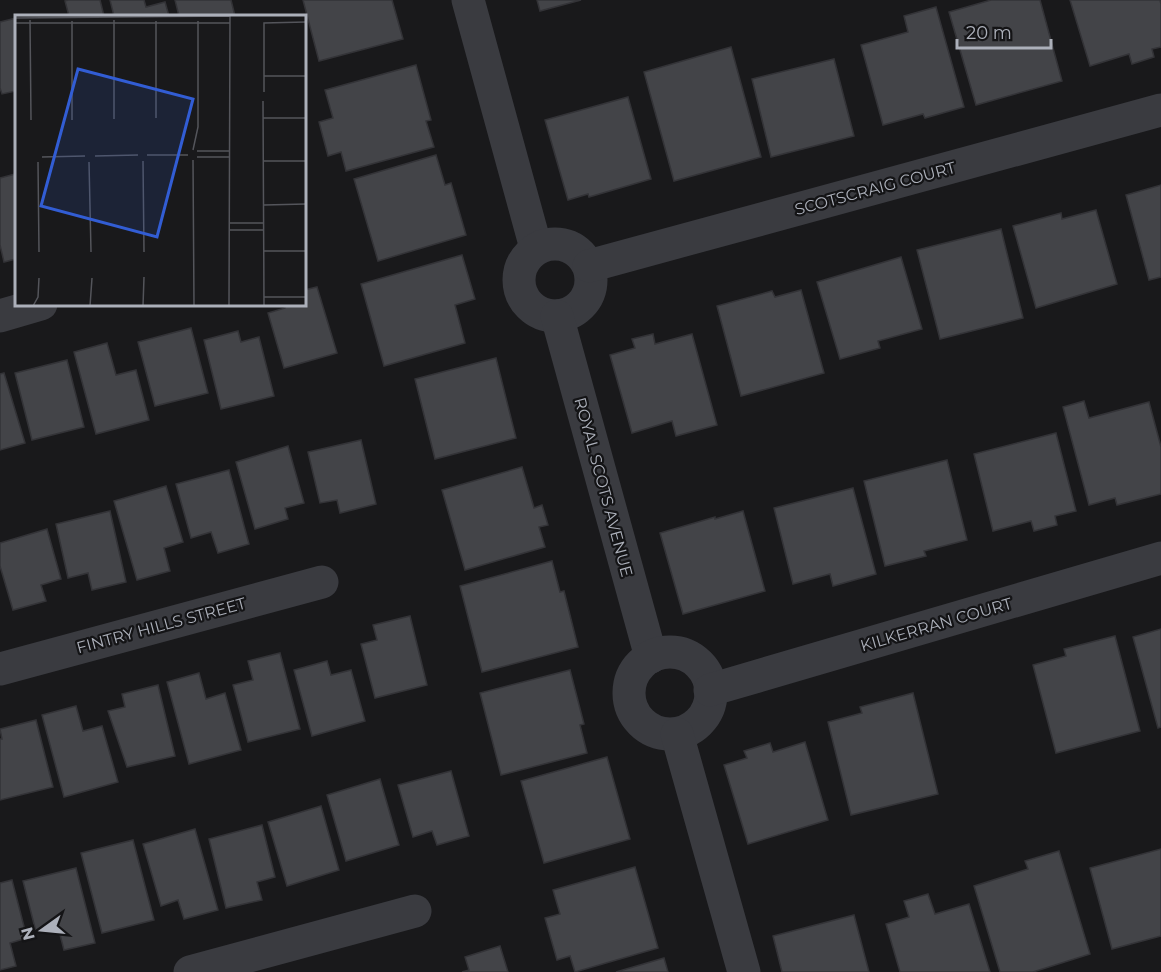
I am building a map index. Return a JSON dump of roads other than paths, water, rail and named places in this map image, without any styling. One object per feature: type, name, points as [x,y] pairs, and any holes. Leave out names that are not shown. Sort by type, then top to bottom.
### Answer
[{"type":"street","points":[[468,0],[536,248]]},
{"type":"street","name":"SCOTSCRAIG COURT","points":[[589,266],[1161,110]]},
{"type":"street","points":[[560,243],[572,247],[582,255],[589,266],[592,278],[590,291],[575,311],[563,316],[538,313],[528,305],[521,294],[518,282],[520,269],[526,257],[536,248],[560,243]]},
{"type":"street","points":[[0,316],[34,306]]},
{"type":"street","name":"ROYAL SCOTS AVENUE","points":[[557,316],[651,657]]},
{"type":"street","name":"KILKERRAN COURT","points":[[710,690],[1161,558]]},
{"type":"street","name":"FINTRY HILLS STREET","points":[[0,669],[322,582]]},
{"type":"street","points":[[669,652],[692,659],[701,667],[708,678],[710,690],[710,702],[699,723],[677,734],[664,734],[651,730],[640,722],[629,697],[630,683],[636,671],[651,657],[669,652]]},
{"type":"street","points":[[677,734],[744,972]]},
{"type":"street","points":[[190,972],[415,911]]}]
